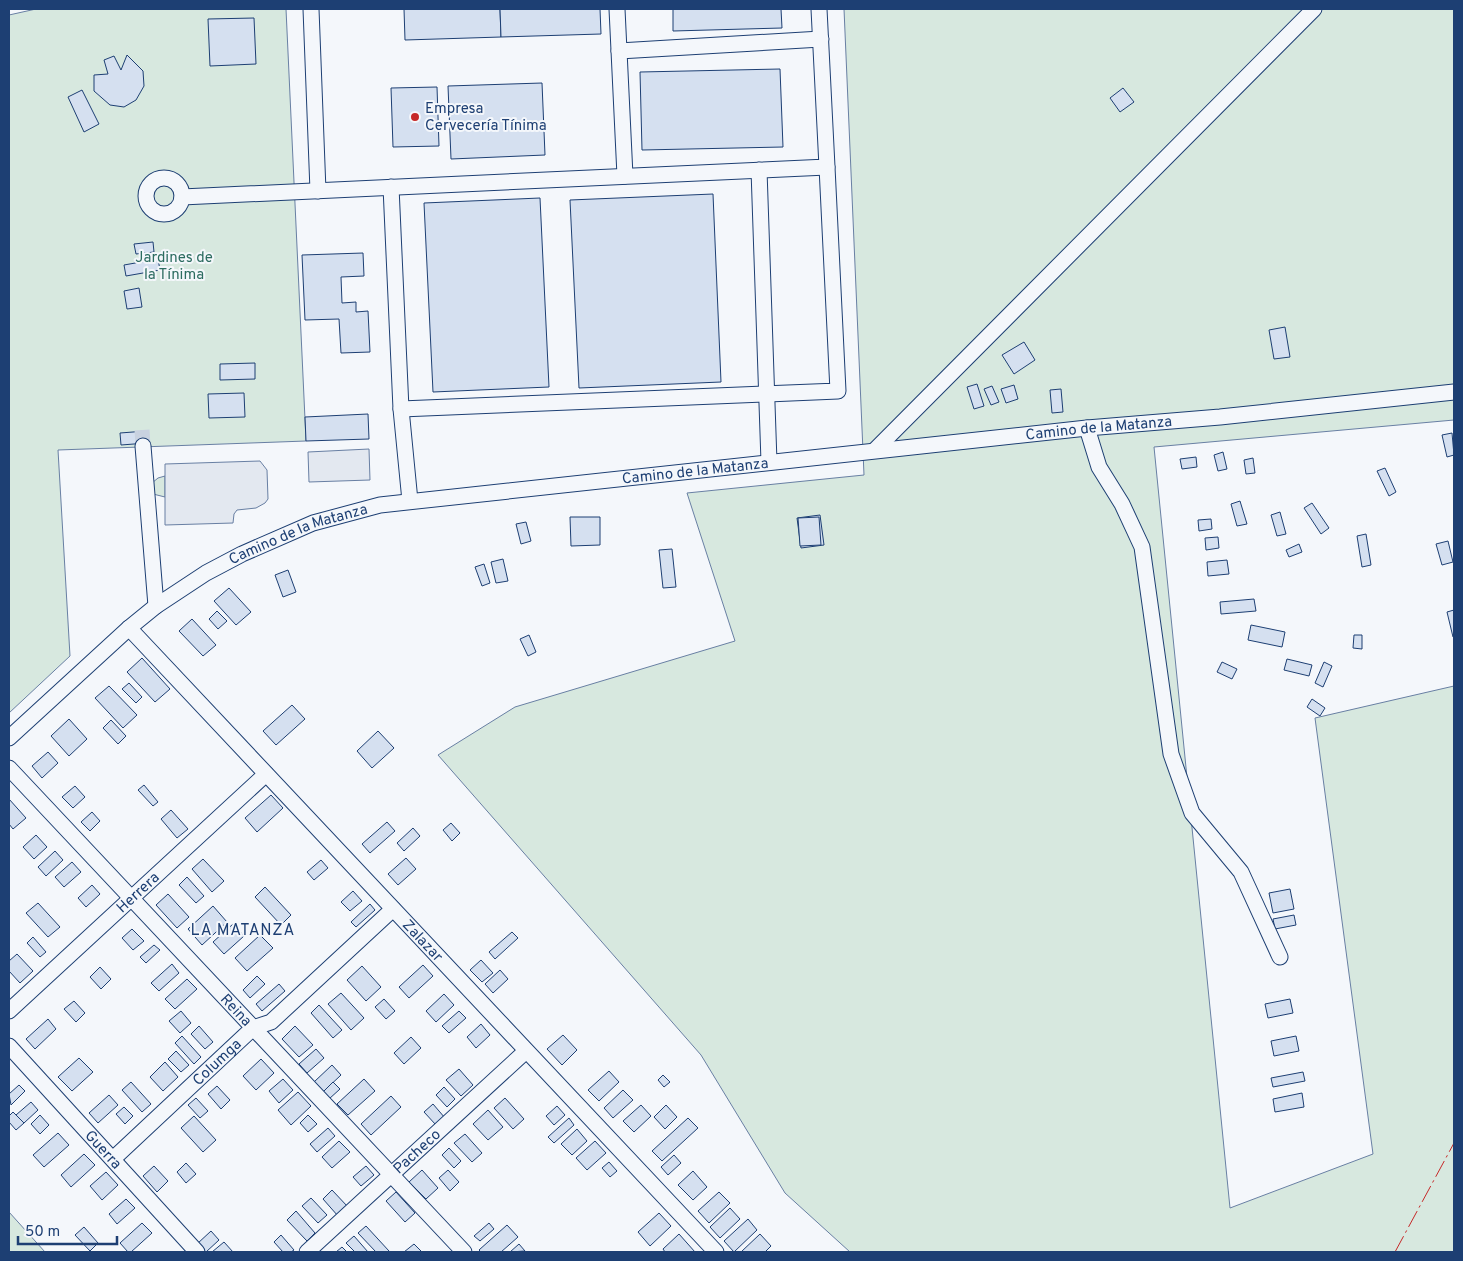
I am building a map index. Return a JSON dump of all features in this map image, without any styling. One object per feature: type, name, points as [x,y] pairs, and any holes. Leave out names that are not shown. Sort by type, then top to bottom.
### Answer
[{"type":"street","points":[[311,9],[318,191]]},
{"type":"street","points":[[617,9],[625,176]]},
{"type":"street","points":[[401,409],[838,392],[819,9]]},
{"type":"street","points":[[875,450],[1314,9]]},
{"type":"street","points":[[619,51],[821,39]]},
{"type":"street","points":[[182,197],[827,167]]},
{"type":"street","points":[[759,170],[769,462]]},
{"type":"street","points":[[391,188],[401,409],[410,501]]},
{"type":"street","name":"Camino de la Matanza","points":[[9,738],[128,628],[156,606],[242,554],[313,523],[380,505],[875,450],[1087,428],[1220,417],[1454,392]]},
{"type":"street","points":[[1087,428],[1099,467],[1122,504],[1142,547],[1170,754],[1192,813],[1241,872],[1280,956]]},
{"type":"street","points":[[143,446],[156,606]]},
{"type":"street","name":"Zalazar","points":[[128,628],[716,1252]]},
{"type":"street","name":"Reina","points":[[9,768],[464,1252]]},
{"type":"street","name":"Herrera","points":[[9,1011],[266,774]]},
{"type":"street","name":"Columga","points":[[113,1159],[253,1028],[270,1022],[393,910]]},
{"type":"street","name":"Guerra","points":[[9,1046],[197,1252]]},
{"type":"street","name":"Pacheco","points":[[308,1252],[526,1051]]},
{"type":"green space","name":"Jardines de la Tínima","points":[[36,9],[286,9],[306,441],[58,450],[70,656],[9,713],[9,15]]},
{"type":"green space","points":[[844,9],[1454,9],[1454,420],[1154,447],[1230,1208],[1373,1154],[1315,718],[1454,686],[1454,1252],[850,1252],[785,1193],[701,1055],[438,755],[515,707],[735,641],[687,493],[864,475]]},
{"type":"green space","points":[[165,476],[165,497],[153,494],[152,483],[158,478]]},
{"type":"green space","points":[[9,1212],[45,1252],[9,1252]]},
{"type":"shaded area","points":[[369,449],[370,480],[309,482],[308,452]]},
{"type":"shaded area","points":[[260,461],[267,470],[268,499],[265,503],[256,508],[237,510],[234,514],[233,523],[165,525],[165,464]]},
{"type":"building","points":[[404,9],[500,9],[501,37],[405,40]]},
{"type":"building","points":[[500,9],[600,9],[601,34],[501,37]]},
{"type":"building","points":[[673,9],[781,9],[782,28],[673,31]]},
{"type":"building","points":[[254,18],[256,64],[210,66],[208,19]]},
{"type":"building","points":[[127,55],[143,71],[144,86],[136,100],[124,107],[110,105],[94,91],[94,75],[108,74],[104,60],[114,56],[121,70]]},
{"type":"building","points":[[780,69],[783,147],[642,150],[640,72]]},
{"type":"building","points":[[542,83],[545,155],[451,159],[448,86]]},
{"type":"building","name":"Empresa Cervecería Tínima","points":[[437,87],[439,146],[393,147],[391,88]]},
{"type":"building","points":[[1123,88],[1134,102],[1120,112],[1110,98]]},
{"type":"building","points":[[82,90],[99,124],[84,132],[68,97]]},
{"type":"building","points":[[713,194],[721,382],[579,388],[570,200]]},
{"type":"building","points":[[540,198],[549,387],[433,392],[424,203]]},
{"type":"building","points":[[153,242],[154,252],[136,254],[134,244]]},
{"type":"building","points":[[363,253],[364,276],[341,277],[342,303],[356,302],[356,312],[368,311],[370,352],[341,353],[339,319],[305,320],[302,255]]},
{"type":"building","points":[[158,259],[160,270],[126,276],[124,265]]},
{"type":"building","points":[[139,288],[142,307],[127,309],[124,291]]},
{"type":"building","points":[[1285,327],[1290,357],[1274,359],[1269,330]]},
{"type":"building","points":[[1024,342],[1035,360],[1014,374],[1002,355]]},
{"type":"building","points":[[255,363],[255,379],[220,380],[220,364]]},
{"type":"building","points":[[977,384],[984,406],[974,409],[967,387]]},
{"type":"building","points":[[1014,385],[1018,399],[1006,403],[1001,389]]},
{"type":"building","points":[[992,386],[999,402],[991,405],[984,389]]},
{"type":"building","points":[[1061,389],[1063,412],[1052,413],[1050,390]]},
{"type":"building","points":[[244,393],[245,417],[209,418],[208,394]]},
{"type":"building","points":[[368,414],[369,439],[306,441],[305,417]]},
{"type":"building","points":[[146,431],[147,443],[121,445],[120,433]]},
{"type":"building","points":[[1452,433],[1454,455],[1447,457],[1442,435]]},
{"type":"building","points":[[1223,452],[1227,469],[1218,471],[1214,455]]},
{"type":"building","points":[[1196,457],[1197,467],[1182,469],[1180,459]]},
{"type":"building","points":[[1253,458],[1255,473],[1246,474],[1244,460]]},
{"type":"building","points":[[1385,468],[1396,492],[1389,496],[1377,471]]},
{"type":"building","points":[[1240,501],[1247,524],[1237,526],[1231,504]]},
{"type":"building","points":[[1312,503],[1329,528],[1321,534],[1304,508]]},
{"type":"building","points":[[1280,512],[1286,534],[1277,536],[1271,515]]},
{"type":"building","points":[[820,515],[824,545],[801,548],[797,518]]},
{"type":"building","points":[[570,517],[600,517],[600,545],[571,546]]},
{"type":"building","points":[[819,517],[821,545],[800,546],[798,518]]},
{"type":"building","points":[[1211,519],[1212,529],[1199,531],[1198,520]]},
{"type":"building","points":[[526,522],[531,541],[521,544],[516,524]]},
{"type":"building","points":[[1366,534],[1371,565],[1362,567],[1357,536]]},
{"type":"building","points":[[1218,537],[1219,548],[1206,550],[1205,538]]},
{"type":"building","points":[[1448,541],[1453,562],[1442,565],[1436,544]]},
{"type":"building","points":[[1299,544],[1302,552],[1289,557],[1286,550]]},
{"type":"building","points":[[672,549],[676,587],[663,588],[659,550]]},
{"type":"building","points":[[503,559],[508,581],[496,583],[491,562]]},
{"type":"building","points":[[1227,560],[1229,574],[1208,576],[1207,562]]},
{"type":"building","points":[[484,564],[490,583],[482,586],[475,567]]},
{"type":"building","points":[[288,570],[296,592],[283,597],[275,575]]},
{"type":"building","points":[[229,588],[251,612],[236,625],[214,601]]},
{"type":"building","points":[[1254,599],[1256,611],[1221,614],[1220,602]]},
{"type":"building","points":[[1454,610],[1454,636],[1453,637],[1447,612]]},
{"type":"building","points":[[217,611],[227,621],[218,629],[209,619]]},
{"type":"building","points":[[192,619],[216,645],[203,656],[179,631]]},
{"type":"building","points":[[1251,625],[1285,632],[1282,647],[1248,640]]},
{"type":"building","points":[[529,635],[536,652],[528,656],[520,639]]},
{"type":"building","points":[[1354,635],[1362,635],[1362,649],[1353,648]]},
{"type":"building","points":[[142,658],[170,689],[155,702],[127,672]]},
{"type":"building","points":[[1287,659],[1312,665],[1309,676],[1284,670]]},
{"type":"building","points":[[1222,662],[1237,669],[1232,679],[1217,672]]},
{"type":"building","points":[[1324,662],[1332,666],[1323,687],[1315,683]]},
{"type":"building","points":[[129,683],[142,697],[136,703],[122,689]]},
{"type":"building","points":[[109,686],[137,715],[123,728],[95,698]]},
{"type":"building","points":[[1312,699],[1325,708],[1320,716],[1307,707]]},
{"type":"building","points":[[292,705],[305,719],[276,745],[263,731]]},
{"type":"building","points":[[69,719],[87,739],[69,756],[51,736]]},
{"type":"building","points":[[111,720],[126,736],[118,744],[103,728]]},
{"type":"building","points":[[378,731],[394,748],[372,768],[357,751]]},
{"type":"building","points":[[48,752],[58,763],[42,778],[32,766]]},
{"type":"building","points":[[144,785],[158,802],[153,806],[138,790]]},
{"type":"building","points":[[75,786],[85,797],[73,808],[62,797]]},
{"type":"building","points":[[271,795],[283,808],[257,832],[245,818]]},
{"type":"building","points":[[9,799],[26,818],[13,829],[9,824]]},
{"type":"building","points":[[171,810],[188,829],[177,838],[161,819]]},
{"type":"building","points":[[92,812],[100,821],[90,831],[81,822]]},
{"type":"building","points":[[387,822],[395,831],[370,853],[362,844]]},
{"type":"building","points":[[451,823],[460,833],[452,841],[443,830]]},
{"type":"building","points":[[413,828],[420,836],[404,851],[397,843]]},
{"type":"building","points":[[36,835],[47,847],[34,859],[23,847]]},
{"type":"building","points":[[55,851],[63,860],[46,876],[38,867]]},
{"type":"building","points":[[406,858],[416,869],[398,885],[388,874]]},
{"type":"building","points":[[203,859],[224,881],[212,892],[192,869]]},
{"type":"building","points":[[321,860],[328,868],[314,880],[307,872]]},
{"type":"building","points":[[72,862],[81,872],[64,887],[55,877]]},
{"type":"building","points":[[187,877],[204,896],[196,903],[179,885]]},
{"type":"building","points":[[92,885],[100,894],[86,907],[78,898]]},
{"type":"building","points":[[265,887],[291,915],[281,925],[255,897]]},
{"type":"building","points":[[1290,889],[1294,909],[1273,913],[1269,893]]},
{"type":"building","points":[[353,891],[362,901],[350,911],[341,902]]},
{"type":"building","points":[[168,894],[189,917],[177,928],[156,905]]},
{"type":"building","points":[[38,903],[60,927],[48,937],[26,913]]},
{"type":"building","points":[[370,904],[375,910],[356,927],[351,922]]},
{"type":"building","points":[[213,906],[227,922],[202,945],[188,929]]},
{"type":"building","points":[[1294,915],[1296,925],[1275,929],[1273,919]]},
{"type":"building","points":[[233,924],[244,936],[224,954],[213,942]]},
{"type":"building","points":[[132,929],[144,941],[133,950],[122,938]]},
{"type":"building","points":[[512,932],[518,938],[495,959],[489,952]]},
{"type":"building","points":[[260,935],[273,948],[247,971],[235,958]]},
{"type":"building","points":[[33,937],[46,952],[40,957],[27,943]]},
{"type":"building","points":[[154,945],[160,950],[146,963],[140,957]]},
{"type":"building","points":[[17,954],[33,971],[20,983],[9,971],[9,961]]},
{"type":"building","points":[[481,960],[493,973],[482,982],[470,970]]},
{"type":"building","points":[[172,964],[179,973],[159,991],[151,983]]},
{"type":"building","points":[[423,965],[433,976],[409,998],[399,987]]},
{"type":"building","points":[[362,966],[381,987],[366,1001],[347,980]]},
{"type":"building","points":[[100,967],[111,979],[101,989],[90,977]]},
{"type":"building","points":[[500,970],[508,979],[493,993],[485,984]]},
{"type":"building","points":[[257,976],[265,984],[250,998],[243,990]]},
{"type":"building","points":[[187,979],[197,989],[175,1009],[165,999]]},
{"type":"building","points":[[279,984],[285,991],[262,1011],[256,1004]]},
{"type":"building","points":[[341,993],[364,1018],[351,1030],[328,1004]]},
{"type":"building","points":[[444,994],[454,1005],[436,1022],[426,1011]]},
{"type":"building","points":[[384,999],[395,1011],[386,1019],[375,1007]]},
{"type":"building","points":[[1290,999],[1293,1013],[1268,1018],[1265,1004]]},
{"type":"building","points":[[74,1001],[85,1013],[76,1022],[64,1009]]},
{"type":"building","points":[[319,1005],[342,1030],[333,1038],[311,1013]]},
{"type":"building","points":[[181,1011],[191,1023],[180,1033],[169,1021]]},
{"type":"building","points":[[459,1011],[466,1018],[449,1033],[442,1026]]},
{"type":"building","points":[[48,1019],[56,1029],[35,1049],[26,1039]]},
{"type":"building","points":[[481,1024],[490,1035],[476,1048],[467,1037]]},
{"type":"building","points":[[199,1026],[213,1042],[205,1049],[191,1034]]},
{"type":"building","points":[[295,1026],[313,1045],[299,1057],[282,1039]]},
{"type":"building","points":[[563,1035],[577,1050],[562,1065],[547,1049]]},
{"type":"building","points":[[182,1036],[201,1057],[194,1064],[175,1043]]},
{"type":"building","points":[[1296,1036],[1299,1051],[1274,1056],[1271,1041]]},
{"type":"building","points":[[411,1037],[421,1048],[404,1064],[394,1053]]},
{"type":"building","points":[[316,1049],[324,1058],[307,1073],[299,1064]]},
{"type":"building","points":[[176,1051],[189,1065],[181,1072],[168,1059]]},
{"type":"building","points":[[79,1058],[93,1072],[72,1091],[58,1077]]},
{"type":"building","points":[[261,1059],[274,1073],[256,1090],[243,1076]]},
{"type":"building","points":[[165,1062],[178,1077],[163,1091],[150,1077]]},
{"type":"building","points":[[332,1065],[341,1075],[323,1092],[314,1082]]},
{"type":"building","points":[[459,1069],[473,1085],[461,1096],[446,1080]]},
{"type":"building","points":[[609,1071],[619,1082],[599,1101],[588,1090]]},
{"type":"building","points":[[1303,1072],[1305,1081],[1273,1087],[1271,1078]]},
{"type":"building","points":[[663,1075],[670,1082],[664,1087],[658,1080]]},
{"type":"building","points":[[283,1079],[293,1090],[279,1103],[269,1091]]},
{"type":"building","points":[[364,1079],[375,1091],[348,1115],[337,1104]]},
{"type":"building","points":[[131,1082],[151,1104],[142,1112],[122,1090]]},
{"type":"building","points":[[333,1082],[340,1089],[329,1099],[323,1092]]},
{"type":"building","points":[[19,1085],[25,1091],[11,1105],[9,1094]]},
{"type":"building","points":[[217,1086],[230,1100],[221,1109],[208,1094]]},
{"type":"building","points":[[444,1087],[455,1099],[447,1107],[436,1095]]},
{"type":"building","points":[[623,1090],[633,1100],[613,1118],[604,1108]]},
{"type":"building","points":[[298,1092],[311,1106],[291,1125],[278,1110]]},
{"type":"building","points":[[1302,1093],[1304,1107],[1275,1112],[1273,1099]]},
{"type":"building","points":[[109,1095],[118,1105],[98,1123],[89,1113]]},
{"type":"building","points":[[391,1096],[401,1107],[371,1135],[361,1124]]},
{"type":"building","points":[[196,1098],[208,1111],[200,1118],[188,1105]]},
{"type":"building","points":[[505,1098],[524,1119],[513,1129],[494,1108]]},
{"type":"building","points":[[31,1102],[38,1110],[24,1123],[16,1115]]},
{"type":"building","points":[[433,1104],[445,1118],[436,1125],[424,1112]]},
{"type":"building","points":[[641,1105],[651,1116],[634,1132],[623,1121]]},
{"type":"building","points":[[666,1105],[677,1117],[665,1129],[654,1117]]},
{"type":"building","points":[[557,1106],[565,1115],[554,1125],[546,1116]]},
{"type":"building","points":[[124,1107],[133,1116],[125,1124],[116,1114]]},
{"type":"building","points":[[488,1110],[503,1127],[488,1140],[473,1124]]},
{"type":"building","points":[[13,1112],[24,1123],[16,1130],[9,1122],[9,1116]]},
{"type":"building","points":[[40,1115],[49,1125],[40,1134],[31,1124]]},
{"type":"building","points":[[308,1115],[317,1124],[308,1132],[300,1123]]},
{"type":"building","points":[[194,1116],[216,1140],[203,1152],[181,1128]]},
{"type":"building","points":[[569,1118],[574,1125],[554,1143],[548,1137]]},
{"type":"building","points":[[688,1118],[698,1128],[662,1161],[652,1151]]},
{"type":"building","points":[[328,1128],[335,1136],[317,1152],[310,1144]]},
{"type":"building","points":[[577,1129],[587,1141],[572,1155],[561,1144]]},
{"type":"building","points":[[58,1133],[69,1145],[44,1167],[33,1155]]},
{"type":"building","points":[[465,1134],[482,1153],[472,1162],[454,1143]]},
{"type":"building","points":[[339,1141],[350,1152],[332,1168],[322,1157]]},
{"type":"building","points":[[595,1141],[606,1153],[587,1170],[576,1158]]},
{"type":"building","points":[[449,1148],[461,1161],[454,1168],[442,1155]]},
{"type":"building","points":[[84,1154],[95,1165],[71,1187],[61,1175]]},
{"type":"building","points":[[674,1155],[681,1163],[668,1175],[661,1167]]},
{"type":"building","points":[[609,1162],[617,1171],[610,1177],[602,1168]]},
{"type":"building","points":[[186,1163],[196,1174],[186,1183],[177,1172]]},
{"type":"building","points":[[154,1166],[168,1181],[157,1192],[143,1176]]},
{"type":"building","points":[[366,1166],[374,1175],[361,1186],[353,1177]]},
{"type":"building","points":[[422,1170],[438,1188],[426,1199],[409,1182]]},
{"type":"building","points":[[448,1170],[459,1182],[450,1191],[439,1178]]},
{"type":"building","points":[[693,1171],[707,1187],[693,1200],[678,1185]]},
{"type":"building","points":[[106,1172],[118,1185],[102,1200],[90,1186]]},
{"type":"building","points":[[332,1190],[348,1207],[338,1216],[323,1199]]},
{"type":"building","points":[[396,1192],[415,1213],[405,1222],[386,1201]]},
{"type":"building","points":[[719,1192],[730,1203],[709,1223],[698,1211]]},
{"type":"building","points":[[311,1198],[327,1215],[318,1223],[302,1206]]},
{"type":"building","points":[[126,1199],[135,1208],[117,1224],[109,1214]]},
{"type":"building","points":[[730,1208],[740,1219],[720,1238],[710,1227]]},
{"type":"building","points":[[296,1211],[315,1233],[307,1241],[287,1220]]},
{"type":"building","points":[[659,1213],[671,1226],[650,1246],[638,1232]]},
{"type":"building","points":[[748,1219],[757,1230],[734,1252],[724,1241]]},
{"type":"building","points":[[142,1223],[152,1233],[131,1252],[128,1252],[120,1243]]},
{"type":"building","points":[[489,1223],[494,1229],[480,1241],[474,1236]]},
{"type":"building","points":[[507,1225],[518,1237],[501,1252],[481,1252],[479,1250]]},
{"type":"building","points":[[366,1226],[389,1251],[376,1252],[358,1233]]},
{"type":"building","points":[[84,1227],[98,1243],[90,1251],[75,1235]]},
{"type":"building","points":[[211,1231],[219,1240],[206,1252],[197,1244]]},
{"type":"building","points":[[679,1234],[695,1252],[665,1252],[663,1249]]},
{"type":"building","points":[[760,1234],[771,1246],[765,1252],[741,1252]]},
{"type":"building","points":[[281,1235],[294,1250],[283,1252],[274,1242]]},
{"type":"building","points":[[354,1236],[368,1252],[355,1252],[346,1243]]},
{"type":"building","points":[[224,1242],[233,1252],[212,1252]]},
{"type":"building","points":[[414,1244],[422,1252],[404,1252]]},
{"type":"building","points":[[519,1244],[525,1251],[510,1252]]},
{"type":"building","points":[[342,1247],[347,1252],[336,1252]]},
{"type":"tunnel","points":[[142,430],[143,446]]},
{"type":"power","points":[[1395,1252],[1454,1143]]},
{"type":"place","name":"Empresa Cervecería Tínima","points":[[415,117]]},
{"type":"district","name":"LA MATANZA","points":[[243,929]]}]
